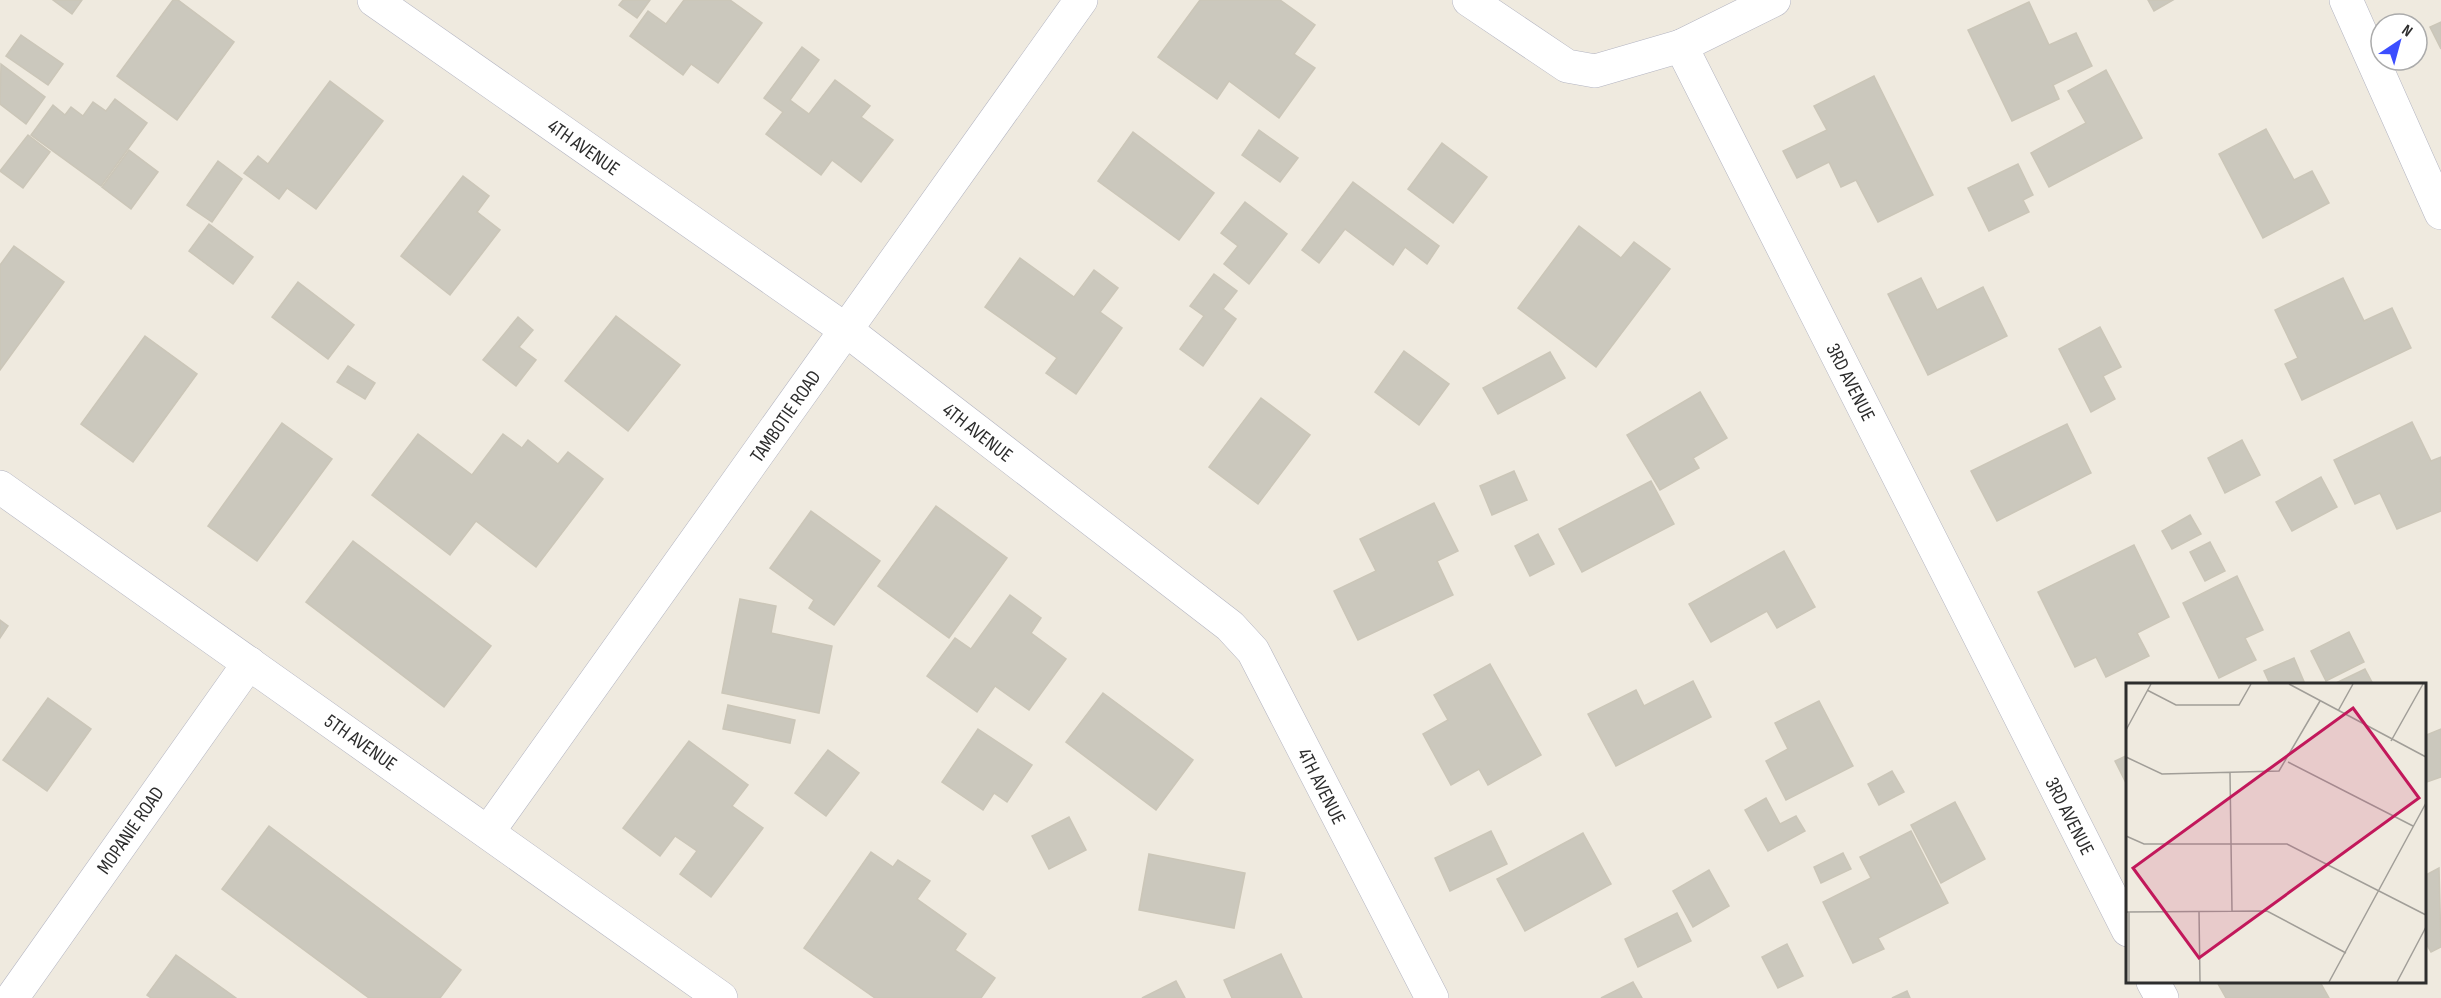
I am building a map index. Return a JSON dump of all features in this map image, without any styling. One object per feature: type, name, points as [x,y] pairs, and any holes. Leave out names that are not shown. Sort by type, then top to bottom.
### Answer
[{"type":"street","name":"4TH AVENUE","points":[[374,0],[846,330],[1243,638],[1253,651],[1432,998]]},
{"type":"street","name":"TAMBOTIE ROAD","points":[[488,832],[1081,0]]},
{"type":"street","points":[[1469,0],[1568,66],[1595,71],[1681,46],[1774,0]]},
{"type":"street","points":[[2346,0],[2441,213]]},
{"type":"street","name":"3RD AVENUE","points":[[1681,46],[2126,928]]},
{"type":"street","name":"5TH AVENUE","points":[[0,487],[721,998]]},
{"type":"street","name":"MOPANIE ROAD","points":[[12,998],[249,663]]},
{"type":"street","points":[[2154,983],[2162,998]]},
{"type":"building","points":[[53,0],[82,0],[72,14]]},
{"type":"building","points":[[173,0],[178,0],[234,42],[177,120],[117,76]]},
{"type":"building","points":[[623,0],[650,0],[637,18],[619,5]]},
{"type":"building","points":[[684,0],[730,0],[762,23],[718,83],[691,64],[683,75],[630,36],[648,11],[666,24]]},
{"type":"building","points":[[1200,0],[1280,0],[1315,25],[1294,54],[1315,68],[1279,118],[1229,81],[1217,99],[1158,57]]},
{"type":"building","points":[[2148,0],[2173,0],[2154,11]]},
{"type":"building","points":[[2029,2],[2049,45],[2076,33],[2092,66],[2053,85],[2059,99],[2012,121],[1968,30]]},
{"type":"building","points":[[2441,22],[2441,49],[2430,27]]},
{"type":"building","points":[[21,35],[63,64],[48,85],[6,56]]},
{"type":"building","points":[[802,47],[819,60],[790,100],[809,114],[835,80],[870,106],[861,117],[893,140],[861,182],[832,160],[821,175],[766,134],[783,112],[764,98]]},
{"type":"building","points":[[1,64],[45,97],[26,124],[0,104]]},
{"type":"building","points":[[2106,70],[2142,138],[2049,187],[2031,153],[2086,123],[2068,91]]},
{"type":"building","points":[[1874,76],[1933,195],[1878,222],[1856,180],[1841,187],[1829,162],[1797,178],[1783,151],[1827,130],[1814,106]]},
{"type":"building","points":[[330,81],[383,121],[316,209],[287,188],[279,199],[244,173],[258,156],[268,164]]},
{"type":"building","points":[[115,99],[147,123],[101,186],[31,135],[53,105],[65,115],[71,107],[83,116],[93,102],[106,111]]},
{"type":"building","points":[[2266,129],[2294,180],[2312,171],[2329,203],[2263,238],[2219,154]]},
{"type":"building","points":[[1259,130],[1298,158],[1280,182],[1242,155]]},
{"type":"building","points":[[1133,132],[1214,193],[1179,240],[1098,181]]},
{"type":"building","points":[[28,135],[50,152],[23,188],[0,171]]},
{"type":"building","points":[[1442,143],[1487,177],[1453,223],[1408,189]]},
{"type":"building","points":[[129,150],[158,172],[131,209],[102,187]]},
{"type":"building","points":[[218,161],[242,179],[212,222],[187,205]]},
{"type":"building","points":[[2018,164],[2033,195],[2023,200],[2029,212],[1989,231],[1968,188]]},
{"type":"building","points":[[463,176],[489,196],[477,212],[500,230],[450,295],[401,256]]},
{"type":"building","points":[[1353,182],[1439,246],[1427,264],[1405,247],[1393,265],[1345,229],[1319,263],[1302,250]]},
{"type":"building","points":[[1245,202],[1287,234],[1249,284],[1224,264],[1238,246],[1221,233]]},
{"type":"building","points":[[209,224],[253,257],[233,284],[189,251]]},
{"type":"building","points":[[1579,226],[1621,258],[1634,242],[1670,269],[1596,367],[1518,308]]},
{"type":"building","points":[[14,246],[64,282],[0,370],[0,265]]},
{"type":"building","points":[[1020,258],[1074,297],[1094,270],[1118,288],[1100,312],[1122,328],[1076,394],[1046,373],[1057,358],[985,307]]},
{"type":"building","points":[[1214,274],[1237,291],[1223,309],[1236,319],[1203,366],[1180,349],[1204,316],[1190,306]]},
{"type":"building","points":[[1921,278],[1937,310],[1983,287],[2007,336],[1928,375],[1888,294]]},
{"type":"building","points":[[2343,278],[2364,321],[2392,308],[2411,348],[2302,400],[2285,364],[2298,358],[2275,310]]},
{"type":"building","points":[[298,282],[354,325],[328,359],[272,317]]},
{"type":"building","points":[[616,316],[680,365],[628,431],[565,381]]},
{"type":"building","points":[[518,317],[533,330],[519,347],[536,360],[516,386],[483,360]]},
{"type":"building","points":[[2100,327],[2121,367],[2103,376],[2115,399],[2091,412],[2059,349]]},
{"type":"building","points":[[145,336],[197,374],[133,462],[81,424]]},
{"type":"building","points":[[1404,351],[1449,384],[1419,425],[1375,392]]},
{"type":"building","points":[[1550,352],[1565,378],[1498,414],[1483,388]]},
{"type":"building","points":[[348,366],[375,383],[365,399],[337,382]]},
{"type":"building","points":[[1700,392],[1727,438],[1693,458],[1699,468],[1660,490],[1627,435]]},
{"type":"building","points":[[1261,398],[1310,435],[1258,504],[1209,467]]},
{"type":"building","points":[[2412,422],[2431,461],[2441,457],[2441,511],[2397,529],[2380,493],[2355,504],[2334,460]]},
{"type":"building","points":[[282,423],[332,459],[257,561],[208,526]]},
{"type":"building","points":[[2067,424],[2091,473],[1997,521],[1971,471]]},
{"type":"building","points":[[418,434],[472,475],[503,434],[522,448],[528,440],[558,464],[568,452],[603,479],[536,567],[476,521],[450,555],[372,495]]},
{"type":"building","points":[[2242,440],[2260,475],[2225,493],[2208,458]]},
{"type":"building","points":[[1514,471],[1527,500],[1492,515],[1480,486]]},
{"type":"building","points":[[2321,477],[2337,507],[2292,531],[2276,502]]},
{"type":"building","points":[[1651,481],[1674,524],[1582,572],[1559,529]]},
{"type":"building","points":[[1434,503],[1458,551],[1437,561],[1453,595],[1358,640],[1334,591],[1376,571],[1360,539]]},
{"type":"building","points":[[936,506],[1007,558],[949,638],[878,586]]},
{"type":"building","points":[[811,511],[880,561],[834,625],[809,608],[814,600],[770,568]]},
{"type":"building","points":[[2190,515],[2201,534],[2172,549],[2162,531]]},
{"type":"building","points":[[1538,534],[1554,564],[1530,576],[1515,546]]},
{"type":"building","points":[[353,541],[491,646],[444,707],[306,602]]},
{"type":"building","points":[[2210,542],[2225,571],[2205,581],[2190,552]]},
{"type":"building","points":[[2134,545],[2169,617],[2137,633],[2149,656],[2106,677],[2096,657],[2075,667],[2038,592]]},
{"type":"building","points":[[1784,551],[1815,607],[1777,628],[1767,611],[1711,642],[1689,604]]},
{"type":"building","points":[[2237,576],[2263,630],[2245,638],[2256,660],[2219,678],[2183,603]]},
{"type":"building","points":[[1010,595],[1041,618],[1031,633],[1066,659],[1029,710],[995,686],[977,712],[927,676],[955,638],[971,649]]},
{"type":"building","points":[[740,599],[776,606],[771,633],[832,646],[819,713],[722,693]]},
{"type":"building","points":[[0,620],[8,626],[0,638]]},
{"type":"building","points":[[2349,632],[2364,662],[2326,681],[2311,651]]},
{"type":"building","points":[[2294,658],[2305,683],[2270,683],[2264,671]]},
{"type":"building","points":[[1490,664],[1541,755],[1488,785],[1479,769],[1451,785],[1423,734],[1448,720],[1434,695]]},
{"type":"building","points":[[2365,669],[2372,683],[2336,683]]},
{"type":"building","points":[[1693,681],[1711,717],[1616,766],[1588,714],[1636,690],[1644,706]]},
{"type":"building","points":[[1103,693],[1193,760],[1156,810],[1066,742]]},
{"type":"building","points":[[48,698],[91,729],[47,791],[3,760]]},
{"type":"building","points":[[1819,701],[1853,766],[1786,800],[1766,761],[1788,749],[1775,723]]},
{"type":"building","points":[[728,705],[795,720],[790,743],[723,729]]},
{"type":"building","points":[[978,729],[1032,765],[1007,802],[994,793],[983,810],[942,782]]},
{"type":"building","points":[[2441,729],[2441,777],[2426,782],[2426,735]]},
{"type":"building","points":[[689,741],[748,785],[732,806],[763,828],[711,897],[680,874],[697,851],[675,836],[660,856],[623,828]]},
{"type":"building","points":[[828,750],[859,773],[826,816],[795,793]]},
{"type":"building","points":[[2126,756],[2126,783],[2115,761]]},
{"type":"building","points":[[1892,771],[1904,792],[1879,805],[1868,784]]},
{"type":"building","points":[[1766,798],[1780,824],[1796,816],[1805,831],[1768,851],[1745,810]]},
{"type":"building","points":[[1955,802],[1985,859],[1941,883],[1911,825]]},
{"type":"building","points":[[1069,817],[1086,850],[1049,869],[1032,836]]},
{"type":"building","points":[[269,826],[461,970],[440,998],[369,998],[222,889]]},
{"type":"building","points":[[1491,831],[1507,864],[1450,891],[1435,858]]},
{"type":"building","points":[[1911,831],[1948,903],[1878,938],[1884,949],[1853,963],[1823,902],[1871,878],[1860,857]]},
{"type":"building","points":[[1583,833],[1611,884],[1525,931],[1497,879]]},
{"type":"building","points":[[871,852],[893,867],[898,860],[930,881],[917,899],[966,934],[955,950],[995,978],[981,998],[875,998],[804,948]]},
{"type":"building","points":[[1843,853],[1851,869],[1821,883],[1814,867]]},
{"type":"building","points":[[1149,854],[1245,873],[1234,928],[1139,910]]},
{"type":"building","points":[[2439,868],[2441,947],[2431,952],[2426,943],[2426,875]]},
{"type":"building","points":[[1709,870],[1729,906],[1693,927],[1673,891]]},
{"type":"building","points":[[1677,913],[1691,941],[1638,967],[1625,939]]},
{"type":"building","points":[[1787,944],[1803,976],[1778,988],[1762,957]]},
{"type":"building","points":[[1281,954],[1302,998],[1232,998],[1224,980]]},
{"type":"building","points":[[176,955],[236,998],[151,998],[147,995]]},
{"type":"building","points":[[1176,981],[1185,998],[1142,998]]},
{"type":"building","points":[[1633,982],[1642,998],[1601,998]]},
{"type":"building","points":[[2218,983],[2321,983],[2329,998],[2226,998]]},
{"type":"building","points":[[1907,991],[1910,998],[1892,998]]}]
